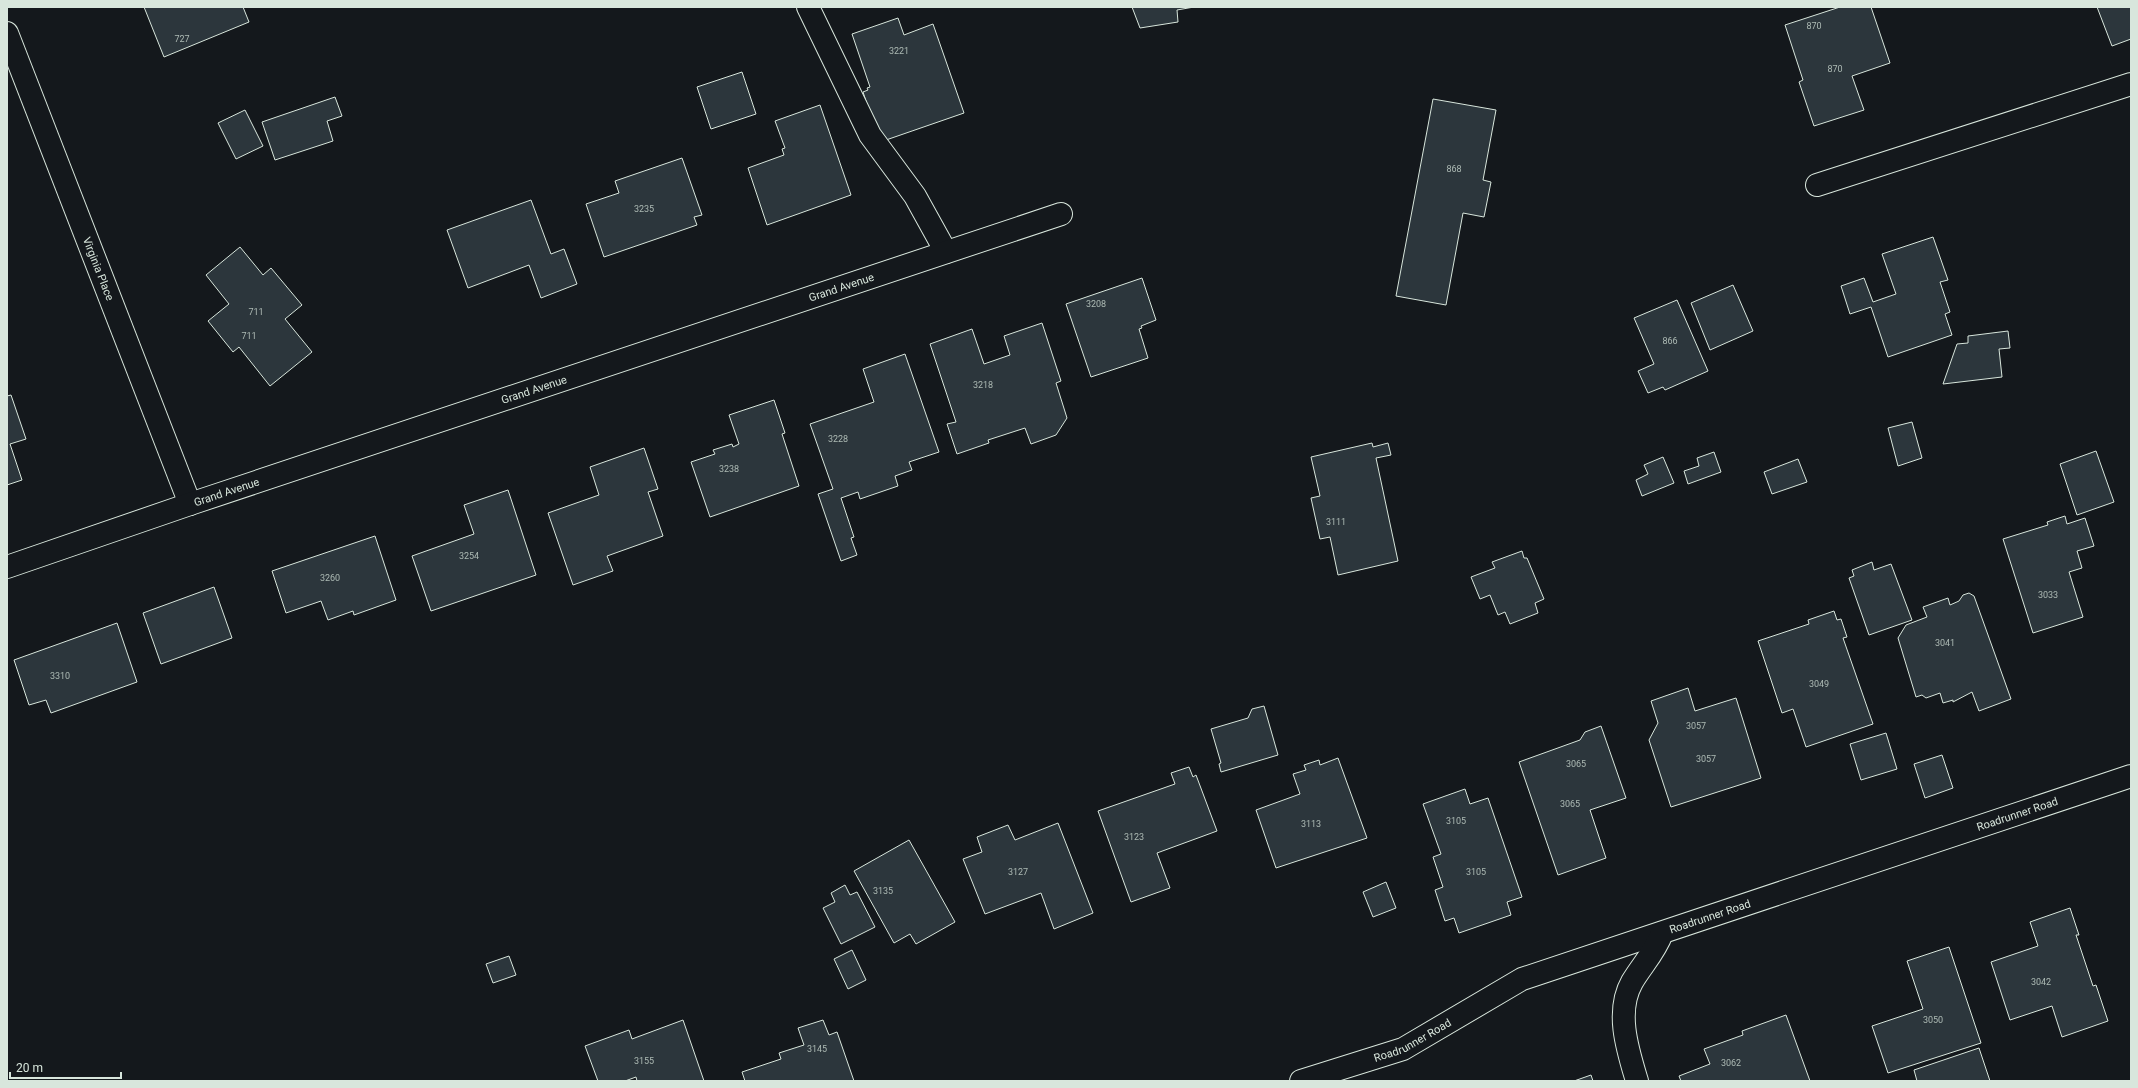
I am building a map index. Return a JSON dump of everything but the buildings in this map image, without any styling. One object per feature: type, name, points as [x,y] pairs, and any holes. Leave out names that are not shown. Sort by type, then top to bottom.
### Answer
[{"type":"street","points":[[808,7],[870,135],[915,196],[946,252]]},
{"type":"street","name":"Virginia Place","points":[[7,33],[190,504]]},
{"type":"street","points":[[1817,185],[2131,84]]},
{"type":"street","name":"Grand Avenue","points":[[7,567],[190,504],[1061,214]]},
{"type":"street","name":"Roadrunner Road","points":[[1301,1081],[1403,1049],[1522,979],[2131,776]]},
{"type":"street","points":[[1637,1081],[1626,1042],[1624,1010],[1631,984],[1653,953],[1662,933]]}]
